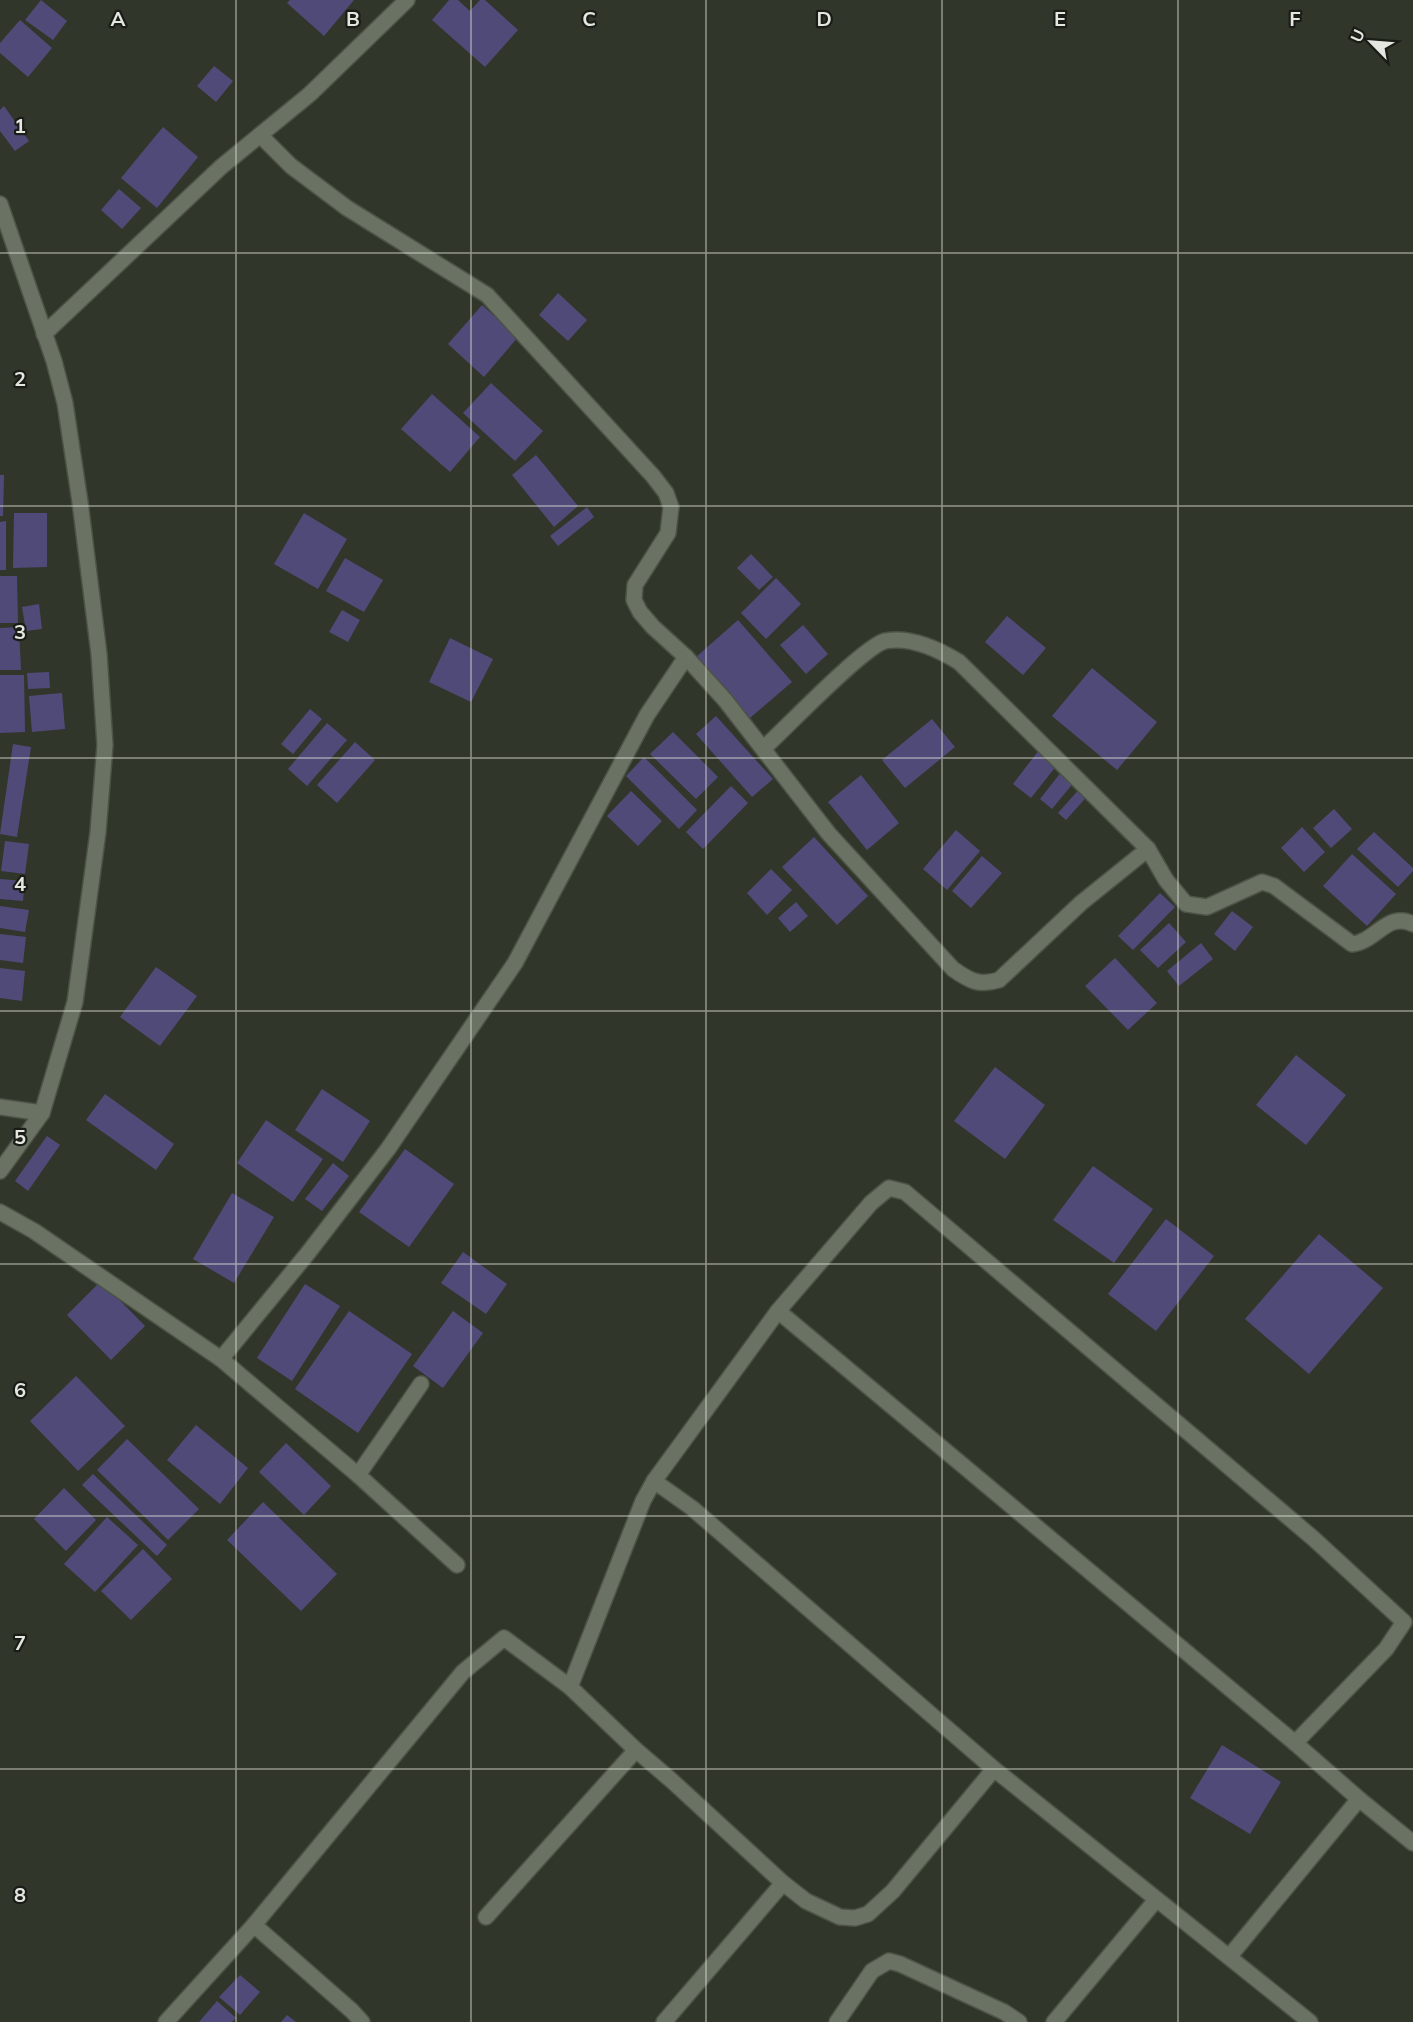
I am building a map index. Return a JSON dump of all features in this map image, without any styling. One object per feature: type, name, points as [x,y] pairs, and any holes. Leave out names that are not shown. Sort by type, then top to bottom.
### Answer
[{"type":"street","points":[[44,334],[221,167],[310,94],[407,0]]},
{"type":"street","points":[[260,135],[291,166],[347,208],[487,295],[653,476],[666,494],[671,507],[668,532],[635,585],[634,600],[640,612],[652,627],[686,657],[724,700],[764,748],[829,834],[953,969],[972,982],[987,984],[999,980],[1081,903],[1148,849]]},
{"type":"street","points":[[0,204],[54,361],[65,403],[79,491],[99,654],[105,745],[98,832],[75,1002],[42,1113],[0,1171]]},
{"type":"street","points":[[764,748],[876,644],[899,640],[922,644],[959,662],[1148,849],[1166,880],[1186,904],[1207,907],[1262,882],[1274,886],[1352,944],[1362,944],[1392,921],[1413,924]]},
{"type":"street","points":[[221,1359],[388,1149],[515,963],[647,715],[686,657]]},
{"type":"street","points":[[0,1107],[42,1113]]},
{"type":"street","points":[[570,1687],[643,1501],[654,1481],[778,1311],[881,1193],[889,1188],[905,1192],[1409,1617],[1386,1649],[1295,1743]]},
{"type":"street","points":[[0,1212],[34,1230],[221,1359],[358,1475],[457,1565]]},
{"type":"street","points":[[778,1311],[1413,1843]]},
{"type":"street","points":[[358,1475],[421,1384]]},
{"type":"street","points":[[654,1481],[692,1508],[994,1769],[1304,2020]]},
{"type":"street","points":[[166,2022],[254,1925],[463,1672],[504,1638],[570,1687],[783,1883],[806,1900],[840,1917],[855,1918],[868,1914],[893,1891],[994,1769]]},
{"type":"street","points":[[486,1917],[636,1750]]},
{"type":"street","points":[[1229,1957],[1359,1799]]},
{"type":"street","points":[[664,2022],[783,1883]]},
{"type":"street","points":[[1054,2022],[1156,1900]]},
{"type":"street","points":[[254,1925],[362,2022]]},
{"type":"street","points":[[837,2022],[872,1971],[889,1961],[1004,2012],[1019,2022]]},
{"type":"building","points":[[41,0],[67,21],[53,40],[25,20]]},
{"type":"building","points":[[290,0],[354,0],[324,36],[287,3]]},
{"type":"building","points":[[449,0],[458,0],[470,11],[480,0],[485,0],[518,30],[485,67],[432,20]]},
{"type":"building","points":[[20,20],[52,48],[28,77],[0,53],[0,43]]},
{"type":"building","points":[[214,66],[233,81],[216,102],[197,86]]},
{"type":"building","points":[[4,106],[29,141],[15,151],[0,131],[0,110]]},
{"type":"building","points":[[163,127],[198,157],[157,208],[121,178]]},
{"type":"building","points":[[119,189],[141,208],[122,229],[101,210]]},
{"type":"building","points":[[558,293],[587,320],[568,341],[539,315]]},
{"type":"building","points":[[482,305],[518,337],[484,377],[448,344]]},
{"type":"building","points":[[491,383],[543,431],[515,461],[463,413]]},
{"type":"building","points":[[432,394],[480,437],[450,472],[401,429]]},
{"type":"building","points":[[536,455],[578,506],[554,527],[512,475]]},
{"type":"building","points":[[0,475],[4,475],[3,516],[0,516]]},
{"type":"building","points":[[587,507],[594,517],[558,546],[550,536]]},
{"type":"building","points":[[14,513],[47,513],[47,567],[13,568]]},
{"type":"building","points":[[304,513],[347,539],[318,589],[274,564]]},
{"type":"building","points":[[6,521],[6,570],[0,570],[0,522]]},
{"type":"building","points":[[751,554],[773,577],[759,590],[737,568]]},
{"type":"building","points":[[345,558],[383,580],[364,612],[326,591]]},
{"type":"building","points":[[0,576],[17,576],[18,623],[0,623]]},
{"type":"building","points":[[776,578],[801,604],[766,639],[741,613]]},
{"type":"building","points":[[39,604],[42,629],[26,631],[22,607]]},
{"type":"building","points":[[342,610],[360,620],[348,642],[329,632]]},
{"type":"building","points":[[1007,616],[1046,648],[1023,675],[985,642]]},
{"type":"building","points":[[738,620],[792,682],[750,718],[696,657]]},
{"type":"building","points":[[803,625],[828,654],[806,674],[780,645]]},
{"type":"building","points":[[19,627],[21,670],[0,670],[0,628]]},
{"type":"building","points":[[450,638],[493,659],[471,702],[429,682]]},
{"type":"building","points":[[1092,668],[1157,722],[1117,770],[1052,716]]},
{"type":"building","points":[[49,672],[50,688],[28,689],[27,673]]},
{"type":"building","points":[[0,675],[24,675],[25,732],[0,733]]},
{"type":"building","points":[[62,693],[65,729],[32,732],[29,696]]},
{"type":"building","points":[[310,709],[322,719],[293,754],[281,744]]},
{"type":"building","points":[[716,716],[773,779],[752,797],[696,734]]},
{"type":"building","points":[[932,719],[955,747],[905,788],[882,760]]},
{"type":"building","points":[[327,723],[347,740],[307,786],[288,769]]},
{"type":"building","points":[[673,732],[718,777],[696,799],[650,754]]},
{"type":"building","points":[[355,742],[375,760],[337,803],[317,785]]},
{"type":"building","points":[[13,744],[31,747],[17,837],[0,834]]},
{"type":"building","points":[[1039,750],[1057,765],[1031,798],[1013,784]]},
{"type":"building","points":[[644,757],[697,810],[679,829],[626,776]]},
{"type":"building","points":[[1062,771],[1075,781],[1052,809],[1040,799]]},
{"type":"building","points":[[861,775],[899,823],[867,850],[828,802]]},
{"type":"building","points":[[731,786],[748,803],[703,849],[686,832]]},
{"type":"building","points":[[1082,786],[1091,792],[1066,820],[1058,813]]},
{"type":"building","points":[[631,791],[662,821],[638,846],[607,816]]},
{"type":"building","points":[[1334,809],[1352,829],[1331,848],[1313,828]]},
{"type":"building","points":[[1302,827],[1325,852],[1304,872],[1281,848]]},
{"type":"building","points":[[956,830],[980,851],[947,890],[923,869]]},
{"type":"building","points":[[1374,832],[1413,868],[1413,871],[1398,887],[1357,849]]},
{"type":"building","points":[[814,837],[868,896],[837,925],[782,867]]},
{"type":"building","points":[[5,841],[29,844],[25,874],[1,871]]},
{"type":"building","points":[[1352,854],[1396,894],[1367,926],[1323,886]]},
{"type":"building","points":[[982,856],[1002,873],[971,908],[952,891]]},
{"type":"building","points":[[771,869],[792,890],[767,915],[747,893]]},
{"type":"building","points":[[0,879],[25,881],[23,901],[0,899]]},
{"type":"building","points":[[1160,893],[1175,907],[1133,950],[1118,936]]},
{"type":"building","points":[[796,902],[808,916],[790,932],[778,918]]},
{"type":"building","points":[[0,906],[29,910],[25,932],[0,928]]},
{"type":"building","points":[[1232,911],[1253,927],[1235,951],[1214,934]]},
{"type":"building","points":[[1169,923],[1186,942],[1158,968],[1140,950]]},
{"type":"building","points":[[0,934],[26,937],[23,963],[0,960]]},
{"type":"building","points":[[1201,943],[1213,959],[1179,986],[1167,971]]},
{"type":"building","points":[[1115,958],[1157,1003],[1128,1030],[1085,986]]},
{"type":"building","points":[[156,967],[197,996],[160,1046],[120,1017]]},
{"type":"building","points":[[0,968],[25,971],[22,1001],[0,998]]},
{"type":"building","points":[[1296,1055],[1346,1095],[1306,1145],[1256,1105]]},
{"type":"building","points":[[995,1067],[1045,1105],[1005,1159],[954,1121]]},
{"type":"building","points":[[322,1089],[370,1121],[343,1162],[295,1130]]},
{"type":"building","points":[[105,1094],[174,1144],[156,1170],[86,1120]]},
{"type":"building","points":[[266,1120],[323,1159],[293,1202],[237,1163]]},
{"type":"building","points":[[47,1136],[60,1145],[28,1191],[15,1181]]},
{"type":"building","points":[[405,1149],[454,1184],[409,1247],[359,1212]]},
{"type":"building","points":[[333,1163],[349,1176],[322,1211],[305,1199]]},
{"type":"building","points":[[1093,1166],[1153,1209],[1114,1263],[1053,1220]]},
{"type":"building","points":[[232,1193],[274,1217],[234,1283],[193,1259]]},
{"type":"building","points":[[1166,1219],[1214,1256],[1156,1331],[1108,1294]]},
{"type":"building","points":[[1319,1234],[1383,1288],[1309,1374],[1245,1319]]},
{"type":"building","points":[[463,1252],[507,1284],[486,1314],[441,1283]]},
{"type":"building","points":[[101,1281],[145,1326],[111,1360],[67,1315]]},
{"type":"building","points":[[305,1284],[340,1306],[292,1381],[257,1358]]},
{"type":"building","points":[[349,1311],[412,1354],[358,1433],[295,1389]]},
{"type":"building","points":[[453,1311],[483,1333],[443,1388],[413,1366]]},
{"type":"building","points":[[76,1376],[125,1426],[78,1471],[30,1421]]},
{"type":"building","points":[[196,1425],[248,1468],[220,1504],[167,1460]]},
{"type":"building","points":[[127,1439],[199,1509],[168,1540],[97,1470]]},
{"type":"building","points":[[286,1443],[331,1486],[304,1515],[259,1472]]},
{"type":"building","points":[[93,1474],[167,1545],[157,1556],[82,1485]]},
{"type":"building","points":[[64,1488],[96,1520],[66,1551],[34,1519]]},
{"type":"building","points":[[263,1502],[337,1574],[301,1611],[227,1540]]},
{"type":"building","points":[[107,1517],[138,1545],[95,1592],[64,1564]]},
{"type":"building","points":[[143,1549],[172,1579],[131,1620],[101,1591]]},
{"type":"building","points":[[1222,1745],[1281,1782],[1250,1834],[1190,1798]]},
{"type":"building","points":[[240,1975],[260,1992],[240,2015],[219,1997]]},
{"type":"building","points":[[217,2001],[236,2018],[232,2022],[199,2022]]},
{"type":"building","points":[[287,2015],[296,2022],[281,2022]]}]
